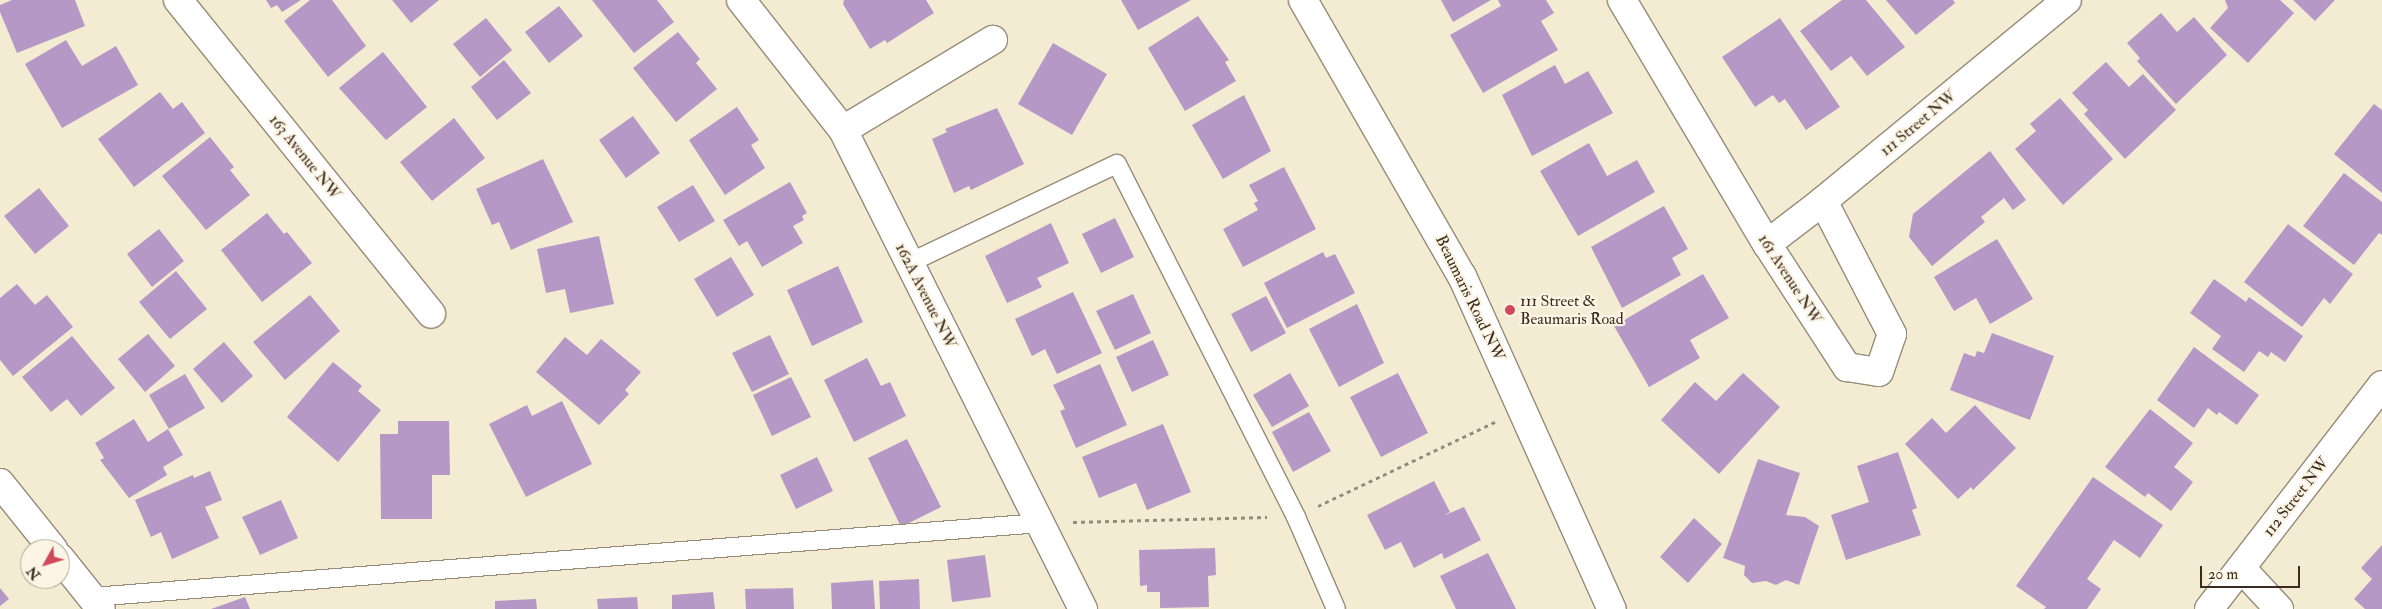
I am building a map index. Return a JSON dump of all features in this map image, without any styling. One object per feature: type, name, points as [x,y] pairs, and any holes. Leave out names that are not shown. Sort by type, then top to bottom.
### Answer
[{"type":"street","name":"163 Avenue NW","points":[[178,0],[432,314]]},
{"type":"street","name":"162A Avenue NW","points":[[741,0],[842,130],[1083,609]]},
{"type":"street","name":"Beaumaris Road NW","points":[[1303,0],[1462,276],[1612,609]]},
{"type":"street","name":"161 Avenue NW","points":[[1622,0],[1767,244],[1847,367],[1879,372],[1892,334],[1823,201]]},
{"type":"street","name":"111 Street NW","points":[[1767,244],[1823,201],[2067,0]]},
{"type":"street","points":[[842,130],[993,40]]},
{"type":"street","name":"112 Street NW","points":[[2209,609],[2382,385]]},
{"type":"street","points":[[0,483],[45,539]]},
{"type":"street","points":[[2241,568],[2279,609]]},
{"type":"street","points":[[70,570],[96,603]]},
{"type":"lane","points":[[910,263],[1117,164],[1296,517],[1336,609]]},
{"type":"lane","points":[[96,603],[1040,523]]},
{"type":"building","points":[[12,0],[75,0],[85,26],[17,53],[0,12],[0,5]]},
{"type":"building","points":[[266,0],[301,0],[282,12],[277,5],[271,8]]},
{"type":"building","points":[[310,0],[332,0],[366,46],[328,77],[284,21]]},
{"type":"building","points":[[392,0],[439,0],[411,23]]},
{"type":"building","points":[[592,0],[657,0],[674,22],[634,53]]},
{"type":"building","points":[[844,0],[926,0],[934,13],[887,43],[885,40],[870,49],[843,4]]},
{"type":"building","points":[[1121,0],[1191,0],[1138,30]]},
{"type":"building","points":[[1441,0],[1491,0],[1453,22]]},
{"type":"building","points":[[1498,0],[1546,0],[1554,13],[1541,21],[1558,50],[1483,93],[1450,35],[1501,6]]},
{"type":"building","points":[[1842,0],[1866,0],[1905,47],[1867,76],[1851,56],[1831,71],[1800,31]]},
{"type":"building","points":[[1886,0],[1953,0],[1955,3],[1916,35]]},
{"type":"building","points":[[2225,0],[2280,0],[2294,13],[2248,63],[2210,28],[2228,8]]},
{"type":"building","points":[[2293,0],[2335,0],[2315,21]]},
{"type":"building","points":[[559,6],[583,36],[549,63],[525,32]]},
{"type":"building","points":[[2161,13],[2177,32],[2194,17],[2227,55],[2176,104],[2137,61],[2140,58],[2127,43]]},
{"type":"building","points":[[1198,16],[1229,60],[1225,62],[1236,81],[1185,111],[1148,48]]},
{"type":"building","points":[[486,18],[512,50],[480,77],[453,44]]},
{"type":"building","points":[[1780,18],[1840,107],[1806,130],[1785,99],[1779,103],[1773,95],[1755,107],[1722,57]]},
{"type":"building","points":[[678,32],[700,59],[696,63],[717,89],[676,122],[633,68]]},
{"type":"building","points":[[66,40],[82,66],[116,46],[138,85],[62,128],[25,64]]},
{"type":"building","points":[[1053,43],[1107,74],[1072,135],[1018,104]]},
{"type":"building","points":[[383,52],[427,107],[386,140],[339,88]]},
{"type":"building","points":[[504,60],[531,93],[497,120],[471,87]]},
{"type":"building","points":[[2106,62],[2129,87],[2143,74],[2176,110],[2125,159],[2084,114],[2088,110],[2072,93]]},
{"type":"building","points":[[1555,65],[1565,84],[1588,71],[1613,113],[1532,156],[1502,95]]},
{"type":"building","points":[[160,92],[173,109],[182,102],[205,133],[134,187],[98,139]]},
{"type":"building","points":[[1244,95],[1271,151],[1223,179],[1192,125]]},
{"type":"building","points":[[2060,98],[2113,159],[2063,205],[2015,149],[2036,131],[2030,124]]},
{"type":"building","points":[[2374,104],[2382,110],[2382,193],[2334,154]]},
{"type":"building","points":[[737,107],[759,140],[751,145],[765,168],[725,195],[689,140]]},
{"type":"building","points":[[997,108],[1024,164],[971,190],[969,186],[954,193],[932,139],[947,132],[945,129]]},
{"type":"building","points":[[633,116],[660,153],[626,178],[599,140]]},
{"type":"building","points":[[454,118],[485,158],[432,201],[400,162]]},
{"type":"building","points":[[210,137],[234,167],[230,170],[250,195],[206,230],[162,176]]},
{"type":"building","points":[[1589,143],[1607,176],[1637,160],[1655,192],[1578,236],[1540,171]]},
{"type":"building","points":[[1990,151],[2026,200],[2013,210],[2004,198],[1981,217],[1985,222],[1932,266],[1909,237],[1913,214]]},
{"type":"building","points":[[543,159],[573,222],[511,250],[499,222],[492,225],[476,189]]},
{"type":"building","points":[[1284,167],[1316,229],[1243,267],[1223,229],[1258,210],[1254,203],[1258,201],[1249,185]]},
{"type":"building","points":[[2344,173],[2382,202],[2382,235],[2379,233],[2354,265],[2303,226]]},
{"type":"building","points":[[790,182],[807,213],[802,216],[804,220],[793,226],[803,243],[762,267],[747,241],[739,246],[723,220]]},
{"type":"building","points":[[693,185],[715,221],[679,242],[657,207]]},
{"type":"building","points":[[39,188],[69,226],[35,254],[4,216]]},
{"type":"building","points":[[1664,206],[1688,249],[1672,258],[1681,275],[1622,308],[1591,247]]},
{"type":"building","points":[[267,213],[284,234],[287,232],[312,263],[262,302],[221,250]]},
{"type":"building","points":[[1115,218],[1134,257],[1101,273],[1082,234]]},
{"type":"building","points":[[1051,223],[1069,263],[1037,278],[1042,287],[1007,303],[985,256]]},
{"type":"building","points":[[2288,224],[2353,274],[2330,304],[2324,298],[2302,327],[2244,282]]},
{"type":"building","points":[[159,229],[184,261],[152,287],[127,254]]},
{"type":"building","points":[[599,236],[614,304],[570,313],[565,289],[546,293],[537,249]]},
{"type":"building","points":[[1997,239],[2033,299],[1990,324],[1976,298],[1954,311],[1934,277]]},
{"type":"building","points":[[1323,252],[1326,258],[1335,254],[1355,293],[1287,328],[1264,283]]},
{"type":"building","points":[[731,257],[754,295],[717,317],[694,279]]},
{"type":"building","points":[[838,266],[863,322],[812,346],[787,290]]},
{"type":"building","points":[[176,271],[207,309],[170,339],[139,302]]},
{"type":"building","points":[[1703,274],[1729,318],[1690,340],[1700,358],[1649,387],[1614,326]]},
{"type":"building","points":[[2214,279],[2246,302],[2249,297],[2303,336],[2285,362],[2271,352],[2268,357],[2259,351],[2244,372],[2212,349],[2221,336],[2190,313]]},
{"type":"building","points":[[17,284],[35,305],[47,295],[73,327],[13,376],[0,360],[0,298]]},
{"type":"building","points":[[1073,292],[1102,353],[1057,374],[1045,349],[1032,356],[1015,319]]},
{"type":"building","points":[[1133,294],[1151,333],[1115,350],[1096,311]]},
{"type":"building","points":[[310,295],[340,331],[285,380],[253,342]]},
{"type":"building","points":[[1266,296],[1286,333],[1251,352],[1231,314]]},
{"type":"building","points":[[1357,304],[1384,363],[1339,387],[1309,329]]},
{"type":"building","points":[[1992,333],[2054,356],[2030,420],[1950,390],[1964,353],[1975,357],[1977,351],[1984,353]]},
{"type":"building","points":[[148,334],[175,366],[145,392],[118,359]]},
{"type":"building","points":[[770,335],[789,374],[752,392],[732,353]]},
{"type":"building","points":[[72,336],[115,388],[81,416],[67,399],[51,412],[22,377]]},
{"type":"building","points":[[565,337],[587,355],[601,339],[641,372],[625,390],[629,394],[599,425],[536,372]]},
{"type":"building","points":[[1153,340],[1169,375],[1132,392],[1116,357]]},
{"type":"building","points":[[224,342],[253,376],[222,403],[193,369]]},
{"type":"building","points":[[2194,347],[2259,395],[2237,425],[2219,412],[2217,415],[2208,408],[2194,428],[2157,400]]},
{"type":"building","points":[[867,358],[881,386],[890,382],[906,416],[854,442],[824,380]]},
{"type":"building","points":[[333,362],[362,386],[358,391],[381,410],[338,462],[287,417]]},
{"type":"building","points":[[1100,364],[1127,425],[1076,448],[1060,411],[1065,409],[1053,385]]},
{"type":"building","points":[[1290,373],[1309,406],[1272,427],[1253,395]]},
{"type":"building","points":[[1398,373],[1428,433],[1381,457],[1350,397]]},
{"type":"building","points":[[1743,373],[1780,407],[1719,474],[1661,420],[1695,382],[1716,401]]},
{"type":"building","points":[[185,374],[205,408],[169,429],[149,395]]},
{"type":"building","points":[[791,377],[811,417],[772,436],[753,395]]},
{"type":"building","points":[[562,401],[592,464],[526,497],[489,424],[527,405],[532,416]]},
{"type":"building","points":[[1975,405],[2016,448],[1973,490],[1971,487],[1958,499],[1905,444],[1932,418],[1946,433]]},
{"type":"building","points":[[2150,409],[2193,443],[2174,467],[2193,482],[2171,511],[2148,493],[2145,497],[2105,467]]},
{"type":"building","points":[[1309,412],[1331,451],[1293,472],[1272,432]]},
{"type":"building","points":[[134,419],[148,442],[168,429],[183,455],[163,467],[167,475],[129,498],[100,460],[104,458],[95,443]]},
{"type":"building","points":[[398,421],[449,421],[450,475],[432,475],[432,519],[381,519],[380,434],[398,434]]},
{"type":"building","points":[[1163,424],[1191,492],[1147,510],[1136,483],[1099,498],[1082,457]]},
{"type":"building","points":[[907,439],[941,507],[901,527],[868,458]]},
{"type":"building","points":[[1898,452],[1917,508],[1912,510],[1921,535],[1846,560],[1831,515],[1869,502],[1857,466]]},
{"type":"building","points":[[817,457],[833,491],[796,509],[780,475]]},
{"type":"building","points":[[1758,459],[1800,473],[1786,515],[1805,517],[1819,526],[1799,585],[1786,580],[1776,585],[1766,581],[1752,583],[1744,575],[1745,566],[1723,558]]},
{"type":"building","points":[[210,471],[222,500],[205,507],[219,538],[172,559],[161,532],[151,537],[135,500],[193,475],[194,478]]},
{"type":"building","points":[[2093,477],[2163,525],[2140,558],[2114,540],[2087,579],[2101,589],[2087,609],[2044,609],[2046,607],[2016,586]]},
{"type":"building","points":[[1434,481],[1450,512],[1443,516],[1464,507],[1481,540],[1444,559],[1442,553],[1414,568],[1401,542],[1385,550],[1367,515]]},
{"type":"building","points":[[281,500],[298,538],[260,555],[242,517]]},
{"type":"building","points":[[1694,518],[1722,544],[1688,583],[1660,557]]},
{"type":"building","points":[[2382,545],[2382,609],[2365,609],[2354,599],[2372,579],[2361,568]]},
{"type":"building","points":[[1215,548],[1216,575],[1208,576],[1209,607],[1160,608],[1160,592],[1147,592],[1147,585],[1140,586],[1139,550]]},
{"type":"building","points":[[1488,553],[1516,609],[1456,609],[1440,576]]},
{"type":"building","points":[[985,555],[991,597],[952,602],[947,560]]},
{"type":"building","points":[[919,579],[920,609],[880,609],[879,581]]},
{"type":"building","points":[[873,580],[875,609],[832,609],[831,583]]},
{"type":"building","points":[[0,588],[9,599],[0,606]]},
{"type":"building","points":[[793,588],[794,609],[746,609],[745,589]]},
{"type":"building","points":[[713,592],[715,609],[672,609],[672,595]]},
{"type":"building","points":[[245,597],[250,609],[211,609]]},
{"type":"building","points":[[637,597],[638,609],[598,609],[597,599]]},
{"type":"building","points":[[536,599],[537,609],[495,609],[495,601]]},
{"type":"place","name":"111 Street & Beaumaris Road","points":[[1510,310]]}]
